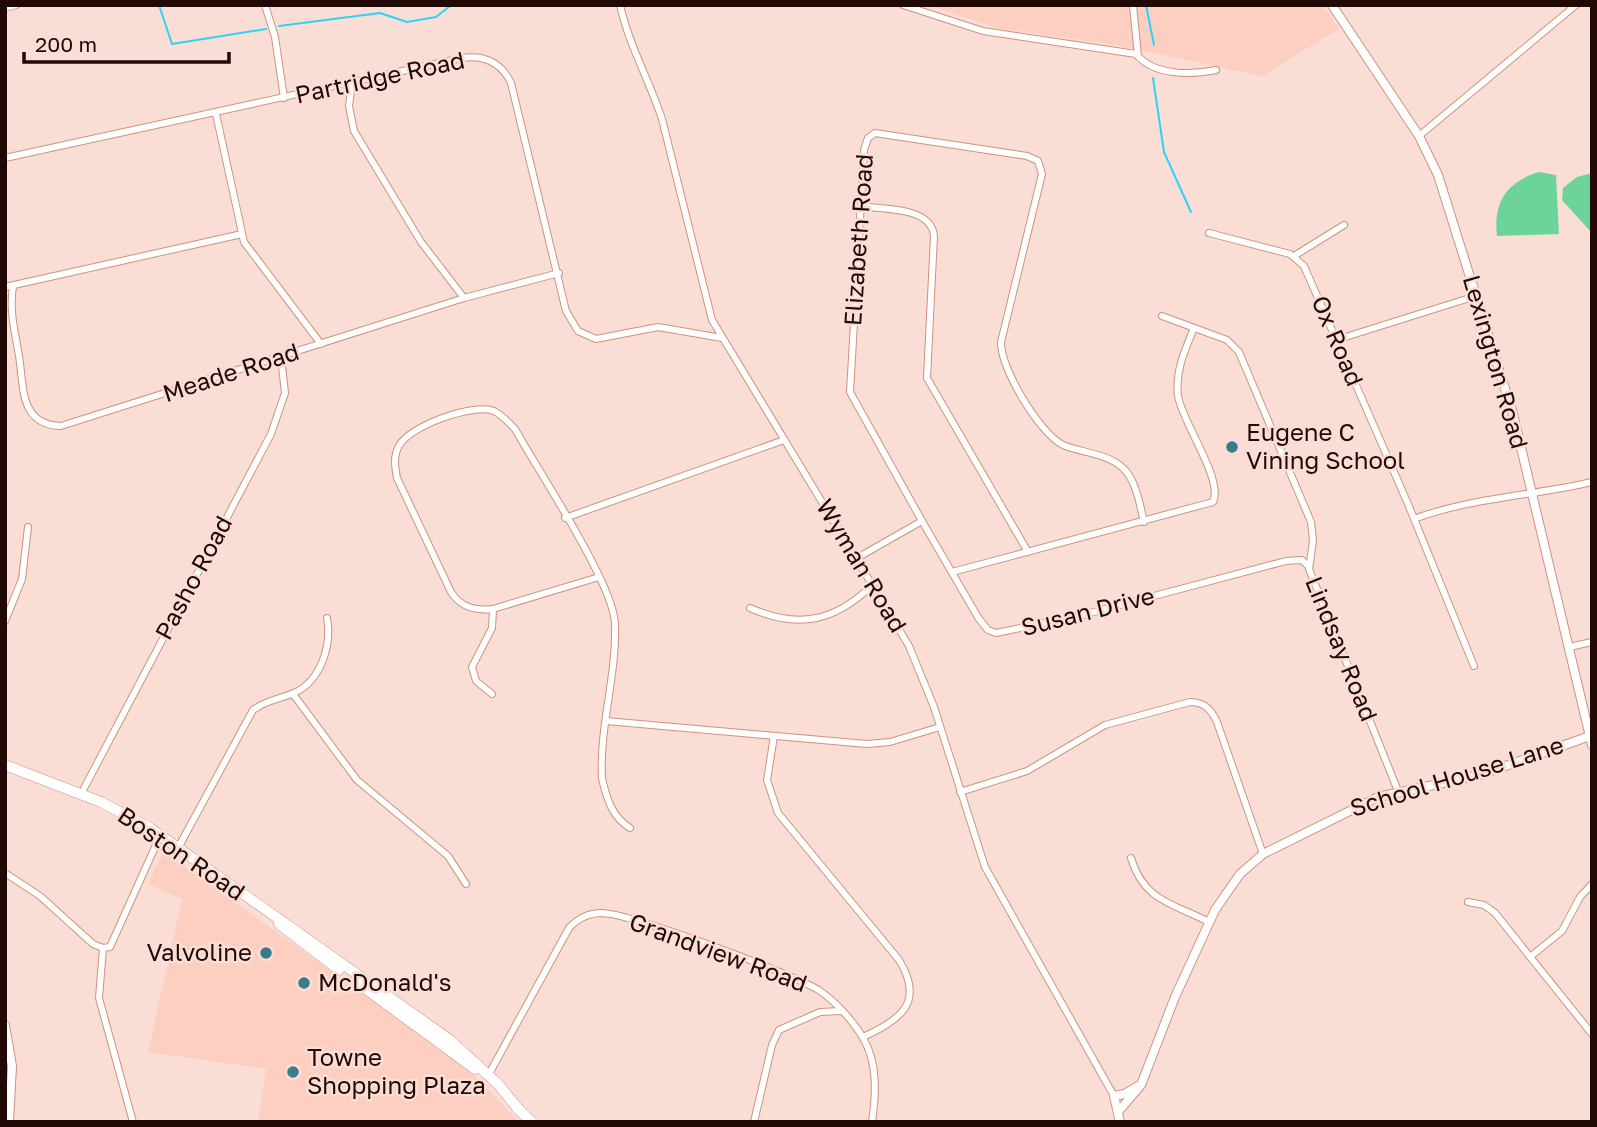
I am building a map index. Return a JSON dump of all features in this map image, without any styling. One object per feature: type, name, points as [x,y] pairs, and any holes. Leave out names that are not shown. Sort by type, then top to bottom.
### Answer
[{"type":"main road","name":"Boston Road","points":[[5,765],[81,793],[117,810],[178,848],[276,918],[296,938],[457,1055],[532,1122]]},
{"type":"main road","name":"Boston Road","points":[[276,918],[287,923],[450,1040],[489,1074],[520,1111]]},
{"type":"street","points":[[5,8],[16,5]]},
{"type":"street","points":[[265,5],[275,37],[285,98]]},
{"type":"street","name":"Wyman Road","points":[[620,5],[630,44],[653,90],[662,119],[712,320],[858,558],[919,667],[990,878],[1114,1096],[1120,1122]]},
{"type":"street","points":[[903,5],[983,31],[1138,57],[1146,63],[1176,72],[1195,74],[1216,69]]},
{"type":"street","points":[[1133,5],[1138,57]]},
{"type":"street","name":"Lexington Road","points":[[1332,5],[1419,136],[1438,175],[1509,402],[1591,742]]},
{"type":"street","points":[[1419,136],[1576,5]]},
{"type":"street","name":"Partridge Road","points":[[5,158],[467,57],[483,58],[500,67],[512,87],[569,319],[578,331],[591,338],[607,339],[643,329],[667,327],[722,338]]},
{"type":"street","points":[[352,83],[350,118],[354,131],[415,233],[464,298]]},
{"type":"street","points":[[216,114],[242,234],[254,257],[321,344]]},
{"type":"street","name":"Elizabeth Road","points":[[922,521],[850,392],[864,150],[866,142],[875,133],[1027,156],[1038,161],[1042,174],[1001,342],[1003,360],[1047,435],[1067,446],[1113,461],[1126,471],[1144,522]]},
{"type":"street","points":[[860,206],[919,215],[931,224],[934,236],[927,378],[1028,552]]},
{"type":"street","points":[[1209,233],[1294,256],[1344,225]]},
{"type":"street","points":[[9,287],[242,234]]},
{"type":"street","name":"Ox Road","points":[[1294,256],[1304,266],[1414,519],[1474,666]]},
{"type":"street","name":"Meade Road","points":[[9,287],[10,311],[24,401],[30,413],[49,424],[72,424],[464,298],[559,273]]},
{"type":"street","points":[[1336,340],[1476,296]]},
{"type":"street","name":"Lindsay Road","points":[[1162,316],[1227,340],[1239,352],[1312,526],[1308,567],[1398,791]]},
{"type":"street","points":[[952,572],[1207,506],[1215,497],[1214,486],[1178,397],[1178,370],[1194,328]]},
{"type":"street","name":"Pasho Road","points":[[81,793],[271,434],[285,393],[281,357]]},
{"type":"street","points":[[599,577],[493,609],[464,605],[452,592],[397,478],[395,466],[399,445],[406,436],[434,422],[473,411],[494,411],[515,429],[599,577],[611,602],[615,624],[602,779],[618,821],[630,828]]},
{"type":"street","points":[[565,518],[784,440]]},
{"type":"street","points":[[1414,519],[1503,495],[1531,495],[1592,482]]},
{"type":"street","points":[[858,558],[922,521]]},
{"type":"street","name":"Susan Drive","points":[[922,521],[985,626],[996,634],[1286,561],[1302,560],[1308,567]]},
{"type":"street","points":[[5,621],[22,579],[28,527]]},
{"type":"street","points":[[750,608],[790,621],[811,620],[839,609],[872,584]]},
{"type":"street","points":[[492,694],[476,681],[472,667],[492,628],[493,609]]},
{"type":"street","points":[[178,848],[249,715],[265,702],[293,694],[309,682],[323,658],[330,637],[327,618]]},
{"type":"street","points":[[1569,647],[1592,642]]},
{"type":"street","points":[[293,694],[357,780],[448,856],[466,884]]},
{"type":"street","points":[[960,792],[1027,771],[1105,725],[1190,702],[1199,703],[1209,709],[1217,722],[1263,854]]},
{"type":"street","points":[[606,721],[867,744],[890,742],[940,727]]},
{"type":"street","points":[[774,736],[767,780],[778,813],[899,960],[908,977],[911,994],[906,1008],[895,1021],[863,1037]]},
{"type":"street","name":"School House Lane","points":[[1118,1112],[1140,1085],[1209,922],[1233,882],[1263,854],[1351,808],[1398,791],[1480,775],[1591,742]]},
{"type":"street","points":[[5,873],[40,896],[93,944],[103,948],[110,947],[160,836]]},
{"type":"street","points":[[1131,859],[1141,878],[1161,902],[1209,922]]},
{"type":"street","points":[[1530,957],[1562,931],[1580,897],[1592,884]]},
{"type":"street","points":[[1468,902],[1490,908],[1592,1034]]},
{"type":"street","name":"Grandview Road","points":[[489,1074],[576,921],[604,913],[623,917],[800,981],[820,991],[863,1037],[875,1072],[872,1122]]},
{"type":"street","points":[[103,948],[99,998],[133,1122]]},
{"type":"street","points":[[754,1122],[772,1045],[779,1030],[820,1012],[841,1012]]},
{"type":"street","points":[[5,1025],[12,1066],[9,1122]]},
{"type":"street","points":[[1114,1096],[1125,1094],[1140,1085]]},
{"type":"shaded area","points":[[928,5],[1323,5],[1339,29],[1262,76],[1116,45],[996,28]]},
{"type":"shaded area","points":[[163,851],[442,1050],[477,1078],[519,1122],[258,1122],[266,1069],[148,1052],[182,899],[148,884]]},
{"type":"green space","points":[[1539,172],[1556,175],[1559,234],[1497,236],[1497,213],[1504,195],[1518,182]]},
{"type":"green space","points":[[1592,173],[1592,233],[1562,200],[1563,188],[1577,177]]},
{"type":"waterway","points":[[159,5],[172,44],[266,29]]},
{"type":"waterway","points":[[279,26],[380,13],[407,22],[436,17],[450,6],[463,5]]},
{"type":"waterway","points":[[1146,5],[1154,45]]},
{"type":"waterway","points":[[1153,78],[1164,152],[1191,212]]},
{"type":"place","name":"Eugene C Vining School","points":[[1232,447]]},
{"type":"place","name":"Valvoline","points":[[266,953]]},
{"type":"place","name":"McDonald's","points":[[304,983]]},
{"type":"place","name":"Towne Shopping Plaza","points":[[293,1072]]}]
